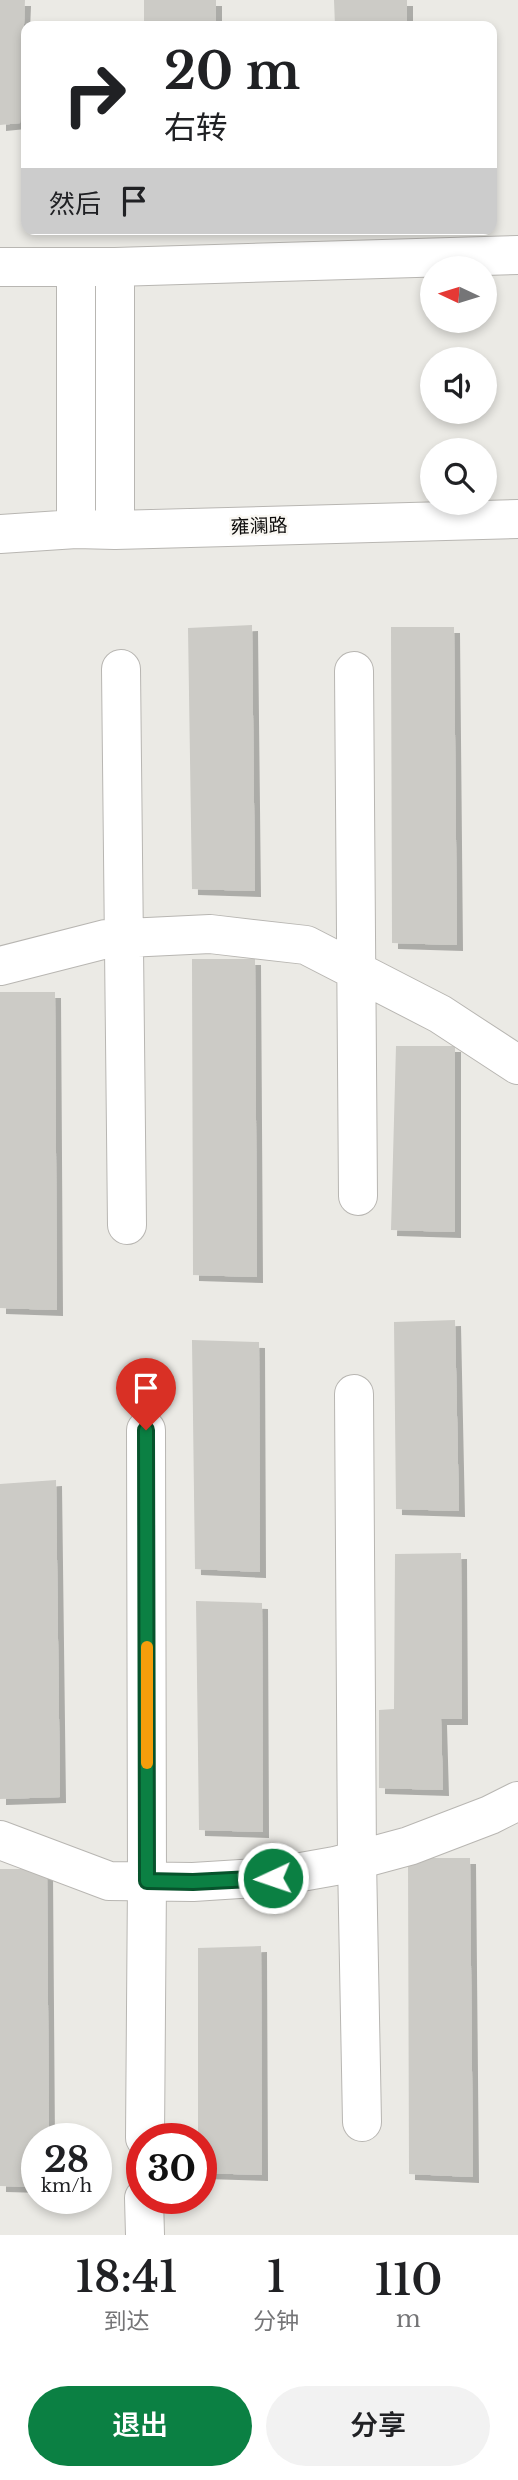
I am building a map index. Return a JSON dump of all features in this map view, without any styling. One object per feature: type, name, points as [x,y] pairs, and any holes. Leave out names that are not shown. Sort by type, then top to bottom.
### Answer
[{"type":"street","points":[[0,267],[115,267],[500,246]]},
{"type":"street","points":[[76,267],[76,529]]},
{"type":"street","points":[[115,267],[115,530]]},
{"type":"street","name":"雍澜路","points":[[0,534],[76,529],[518,519]]},
{"type":"street","points":[[121,669],[127,1225]]},
{"type":"street","points":[[354,671],[358,1196]]},
{"type":"street","points":[[0,966],[106,939],[210,934],[306,945],[440,1014],[518,1065]]},
{"type":"street","points":[[354,1394],[362,2122]]},
{"type":"street","points":[[145,2123],[146,1430]]},
{"type":"street","points":[[0,1840],[109,1881],[193,1882],[273,1878],[408,1846],[491,1815],[518,1801]]},
{"type":"street","points":[[144,2214],[145,2235]]},
{"type":"building","points":[[0,0],[25,0],[24,21],[21,21],[20,123],[0,125]]},
{"type":"building","points":[[144,0],[216,0],[216,21],[144,21]]},
{"type":"building","points":[[334,0],[407,0],[407,21],[335,21]]},
{"type":"building","points":[[252,625],[255,891],[192,889],[188,628]]},
{"type":"building","points":[[391,627],[454,627],[457,945],[392,943]]},
{"type":"building","points":[[192,959],[255,959],[257,1277],[193,1275]]},
{"type":"building","points":[[0,992],[55,992],[57,1310],[0,1308]]},
{"type":"building","points":[[396,1046],[455,1046],[455,1232],[391,1230]]},
{"type":"building","points":[[455,1320],[459,1511],[396,1509],[394,1322]]},
{"type":"building","points":[[192,1340],[259,1342],[260,1572],[195,1569]]},
{"type":"building","points":[[56,1480],[60,1797],[0,1799],[0,1484]]},
{"type":"building","points":[[461,1553],[462,1719],[441,1719],[443,1790],[379,1788],[379,1710],[394,1709],[395,1554]]},
{"type":"building","points":[[196,1601],[262,1603],[263,1832],[199,1830]]},
{"type":"building","points":[[408,1858],[470,1858],[473,2177],[409,2174]]},
{"type":"building","points":[[0,1869],[47,1869],[49,2123],[21,2123],[21,2187],[0,2186]]},
{"type":"building","points":[[261,1946],[262,2175],[217,2174],[217,2123],[198,2123],[198,1948]]},
{"type":"slow traffic","points":[[147,1647],[147,1763]]},
{"type":"route","points":[[146,1430],[147,1881],[273,1878]]}]
